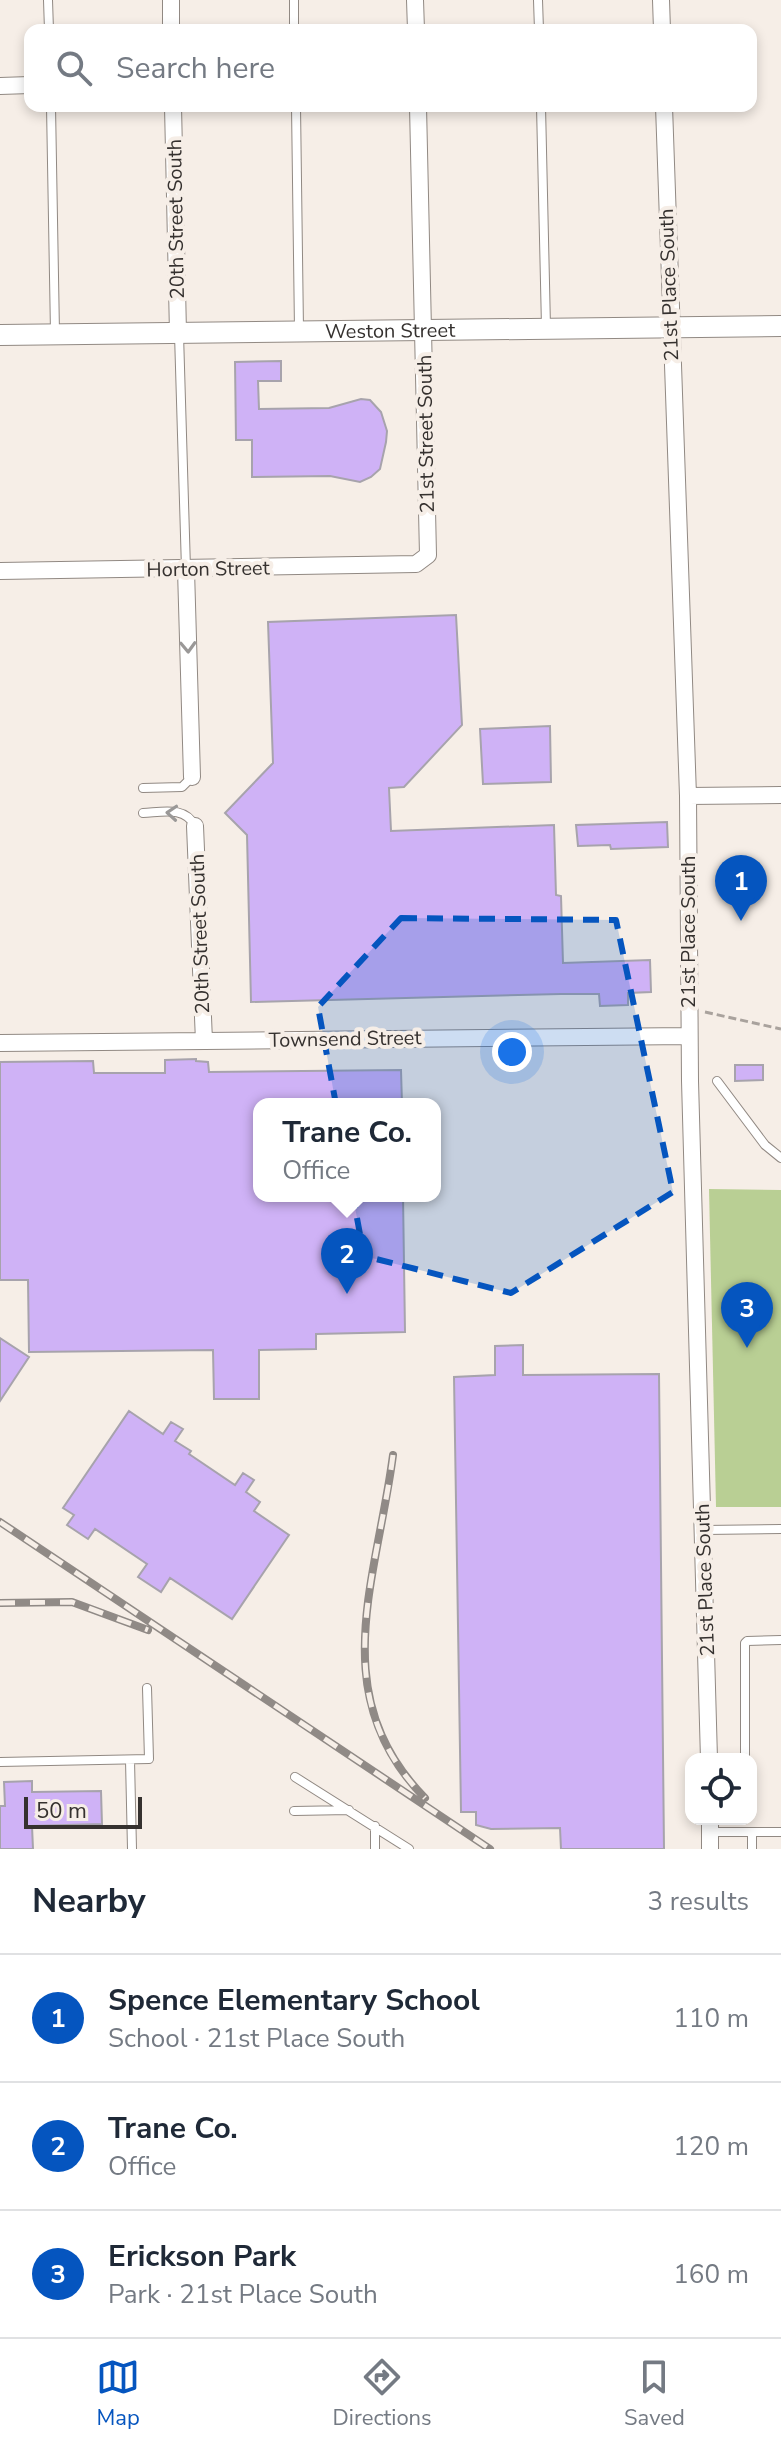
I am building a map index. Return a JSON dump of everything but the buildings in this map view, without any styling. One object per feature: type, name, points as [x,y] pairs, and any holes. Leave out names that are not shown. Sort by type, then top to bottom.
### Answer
[{"type":"street","points":[[171,0],[171,24]]},
{"type":"street","points":[[415,0],[416,24]]},
{"type":"street","points":[[661,0],[662,24]]},
{"type":"street","points":[[0,86],[24,85]]},
{"type":"street","name":"20th Street South","points":[[173,112],[178,333]]},
{"type":"street","name":"21st Street South","points":[[416,564],[428,555],[418,112]]},
{"type":"street","name":"21st Place South","points":[[664,112],[688,796],[689,1036],[709,1753]]},
{"type":"street","name":"Weston Street","points":[[0,335],[781,326]]},
{"type":"street","name":"Horton Street","points":[[0,571],[416,564]]},
{"type":"street","points":[[186,570],[192,777]]},
{"type":"street","points":[[688,796],[781,795]]},
{"type":"street","name":"20th Street South","points":[[195,826],[204,1041]]},
{"type":"street","name":"Townsend Street","points":[[0,1043],[689,1036]]},
{"type":"lane","points":[[48,0],[49,24]]},
{"type":"lane","points":[[294,0],[294,24]]},
{"type":"lane","points":[[538,0],[539,24]]},
{"type":"lane","points":[[51,112],[55,334]]},
{"type":"lane","points":[[296,112],[299,331]]},
{"type":"lane","points":[[541,112],[546,328]]},
{"type":"lane","points":[[178,333],[186,570]]},
{"type":"lane","points":[[143,788],[182,787],[192,777]]},
{"type":"lane","points":[[143,813],[182,812],[191,817],[195,826]]},
{"type":"lane","points":[[717,1081],[765,1145],[781,1158]]},
{"type":"lane","points":[[704,1530],[781,1529]]},
{"type":"lane","points":[[745,1753],[745,1643],[781,1640]]},
{"type":"lane","points":[[0,1762],[149,1759],[147,1688]]},
{"type":"lane","points":[[130,1760],[132,1849]]},
{"type":"lane","points":[[295,1777],[409,1849]]},
{"type":"lane","points":[[294,1811],[349,1810]]},
{"type":"lane","points":[[747,1825],[752,1849]]},
{"type":"lane","points":[[375,1826],[375,1849]]},
{"type":"lane","points":[[710,1833],[781,1832]]},
{"type":"path","points":[[689,1012],[709,1012],[781,1029]]},
{"type":"highlighted area","points":[[401,918],[616,920],[673,1192],[511,1293],[364,1256],[318,1007]]},
{"type":"green space","points":[[709,1189],[781,1190],[781,1507],[716,1507]]},
{"type":"railway","points":[[393,1455],[369,1591],[365,1634],[366,1677],[375,1718],[394,1759],[425,1798]]},
{"type":"railway","points":[[0,1522],[490,1849]]},
{"type":"railway","points":[[0,1603],[72,1602],[148,1630]]},
{"type":"place","name":"Spence Elementary School","points":[[741,921]]},
{"type":"place","name":"Trane Co.","points":[[347,1294]]},
{"type":"place","name":"Erickson Park","points":[[747,1348]]}]
